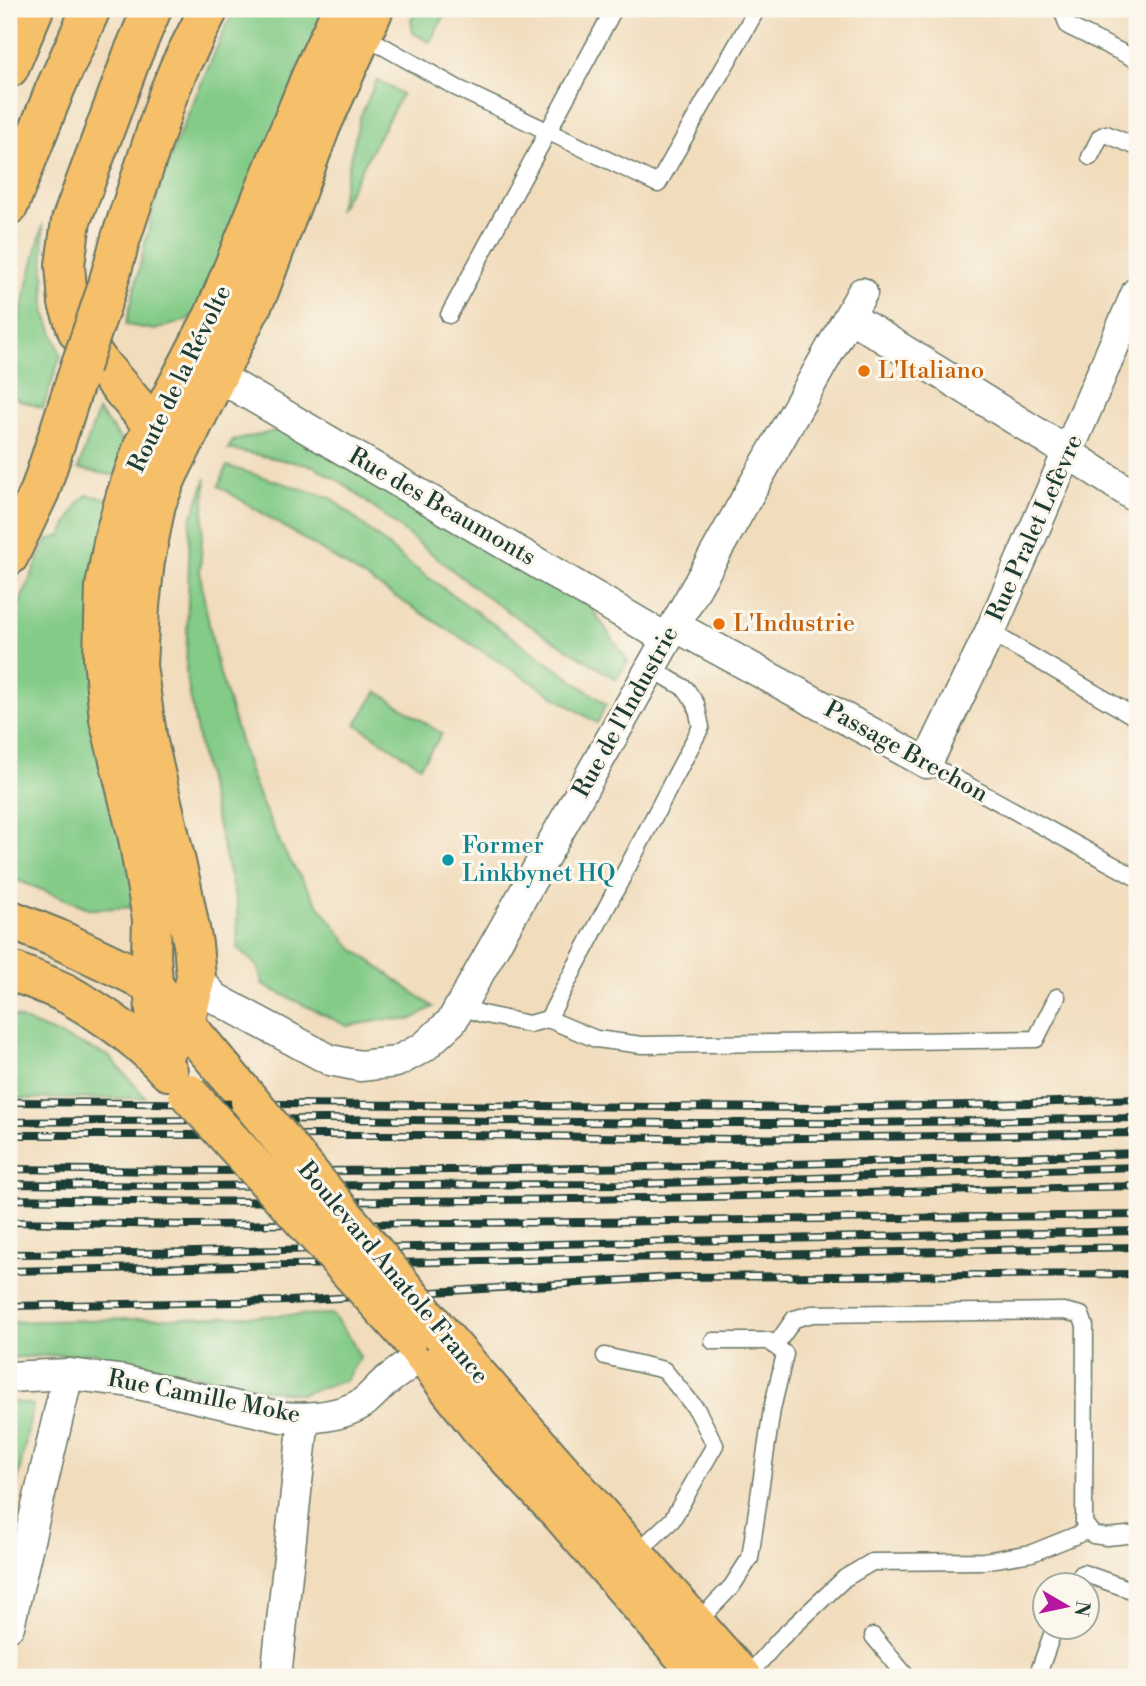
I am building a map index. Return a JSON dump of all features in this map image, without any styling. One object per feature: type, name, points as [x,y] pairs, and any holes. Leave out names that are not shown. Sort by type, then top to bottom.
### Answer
[{"type":"main road","points":[[9,68],[34,9]]},
{"type":"main road","points":[[9,205],[91,9]]},
{"type":"main road","points":[[152,9],[132,56],[72,221],[65,265],[68,303],[77,330],[100,364],[163,440],[167,452],[168,475]]},
{"type":"main road","points":[[9,556],[40,491],[168,95],[209,9]]},
{"type":"main road","name":"Route de la Révolte","points":[[156,1058],[150,907],[138,838],[110,719],[103,657],[106,587],[114,537],[144,444],[214,315],[314,69],[360,17]]},
{"type":"main road","name":"Route de la Révolte","points":[[185,1024],[196,977],[192,944],[146,730],[137,666],[145,561],[156,504],[216,375],[259,291],[360,17]]},
{"type":"main road","name":"Boulevard Anatole France","points":[[9,919],[56,938],[154,987],[250,1101],[424,1343],[480,1428],[562,1514],[702,1677]]},
{"type":"main road","name":"Boulevard Anatole France","points":[[9,970],[67,994],[115,1023],[156,1058],[424,1343],[635,1555],[743,1677]]},
{"type":"main road","points":[[156,1058],[173,1042],[185,1024]]},
{"type":"street","name":"Rue Pralet Lefèvre","points":[[927,763],[990,632],[1137,292]]},
{"type":"street","name":"Rue de l'Industrie","points":[[196,977],[215,998],[330,1060],[360,1066],[396,1062],[424,1047],[452,1021],[856,305],[1068,453]]},
{"type":"street","name":"Rue des Beaumonts","points":[[216,375],[671,633]]},
{"type":"street","points":[[1068,453],[1137,498]]},
{"type":"street","name":"Passage Brechon","points":[[671,633],[927,763]]},
{"type":"street","name":"Rue Camille Moke","points":[[9,1377],[68,1374],[125,1381],[281,1416],[304,1418],[336,1414],[359,1405],[424,1343]]},
{"type":"street","points":[[9,1626],[68,1374]]},
{"type":"street","points":[[276,1677],[304,1418]]},
{"type":"lane","points":[[449,315],[614,9]]},
{"type":"lane","points":[[360,17],[457,88],[658,184],[757,9]]},
{"type":"lane","points":[[1064,9],[1068,26],[1137,60]]},
{"type":"lane","points":[[1090,157],[1100,136],[1106,134],[1137,148]]},
{"type":"lane","points":[[990,632],[1137,718]]},
{"type":"lane","points":[[548,1019],[701,727],[696,704],[686,689],[651,668]]},
{"type":"lane","name":"Passage Brechon","points":[[927,763],[1137,878]]},
{"type":"lane","points":[[460,1006],[482,1014],[529,1024],[548,1019],[596,1039],[642,1045],[1036,1039],[1057,998]]},
{"type":"lane","points":[[775,1346],[794,1319],[812,1314],[1064,1311],[1081,1315],[1085,1326],[1084,1523],[1093,1535],[1107,1537],[1137,1534]]},
{"type":"lane","points":[[693,1623],[732,1586],[750,1558],[772,1409],[785,1354],[769,1340],[713,1341]]},
{"type":"lane","points":[[605,1356],[664,1370],[696,1410],[715,1446],[672,1520],[635,1555]]},
{"type":"lane","points":[[743,1677],[845,1578],[872,1562],[984,1561],[1032,1553],[1089,1530]]},
{"type":"lane","points":[[1100,1579],[1137,1592]]},
{"type":"lane","points":[[873,1636],[907,1677]]},
{"type":"lane","points":[[1037,1677],[1050,1640]]},
{"type":"green space","points":[[237,9],[326,9],[199,310],[187,320],[155,330],[126,325],[154,205],[175,145],[226,26]]},
{"type":"green space","points":[[417,9],[448,9],[430,42],[413,33],[411,19]]},
{"type":"green space","points":[[377,80],[402,94],[338,212],[360,117]]},
{"type":"green space","points":[[43,224],[45,312],[61,355],[43,408],[19,400],[9,393],[9,360]]},
{"type":"green space","points":[[98,411],[127,447],[118,476],[78,469]]},
{"type":"green space","points":[[296,426],[583,595],[628,662],[616,679],[475,588],[344,484],[313,466],[228,449],[233,441]]},
{"type":"green space","points":[[227,466],[331,498],[408,563],[606,704],[597,723],[219,486]]},
{"type":"green space","points":[[206,478],[200,571],[203,594],[217,664],[250,774],[285,853],[315,900],[351,947],[433,1007],[410,1020],[389,1019],[347,1026],[263,985],[258,967],[238,948],[237,906],[201,755],[186,673],[190,522]]},
{"type":"green space","points":[[86,495],[112,499],[139,907],[91,909],[9,877],[9,627],[47,540],[61,536],[78,504]]},
{"type":"green space","points":[[377,691],[442,734],[420,766],[356,724]]},
{"type":"green space","points":[[9,1014],[109,1056],[146,1098],[9,1099]]},
{"type":"green space","points":[[332,1314],[360,1357],[346,1380],[301,1394],[260,1389],[94,1353],[9,1358],[9,1322]]},
{"type":"green space","points":[[9,1401],[33,1405],[9,1524]]},
{"type":"railway","points":[[9,1102],[820,1108],[1137,1099]]},
{"type":"railway","points":[[9,1122],[325,1119],[863,1123],[1137,1118]]},
{"type":"railway","points":[[9,1135],[461,1135],[729,1139],[1137,1133]]},
{"type":"railway","points":[[9,1169],[291,1171],[573,1168],[1137,1153]]},
{"type":"railway","points":[[9,1184],[635,1184],[1137,1167]]},
{"type":"railway","points":[[9,1199],[445,1201],[1137,1186]]},
{"type":"railway","points":[[9,1222],[187,1225],[1137,1215]]},
{"type":"railway","points":[[9,1254],[1137,1231]]},
{"type":"railway","points":[[9,1271],[1137,1247]]},
{"type":"railway","points":[[9,1306],[289,1301],[675,1277],[1137,1274]]},
{"type":"place","name":"L'Italiano","points":[[864,371]]},
{"type":"place","name":"L'Industrie","points":[[719,624]]},
{"type":"place","name":"Former Linkbynet HQ","points":[[448,860]]}]
